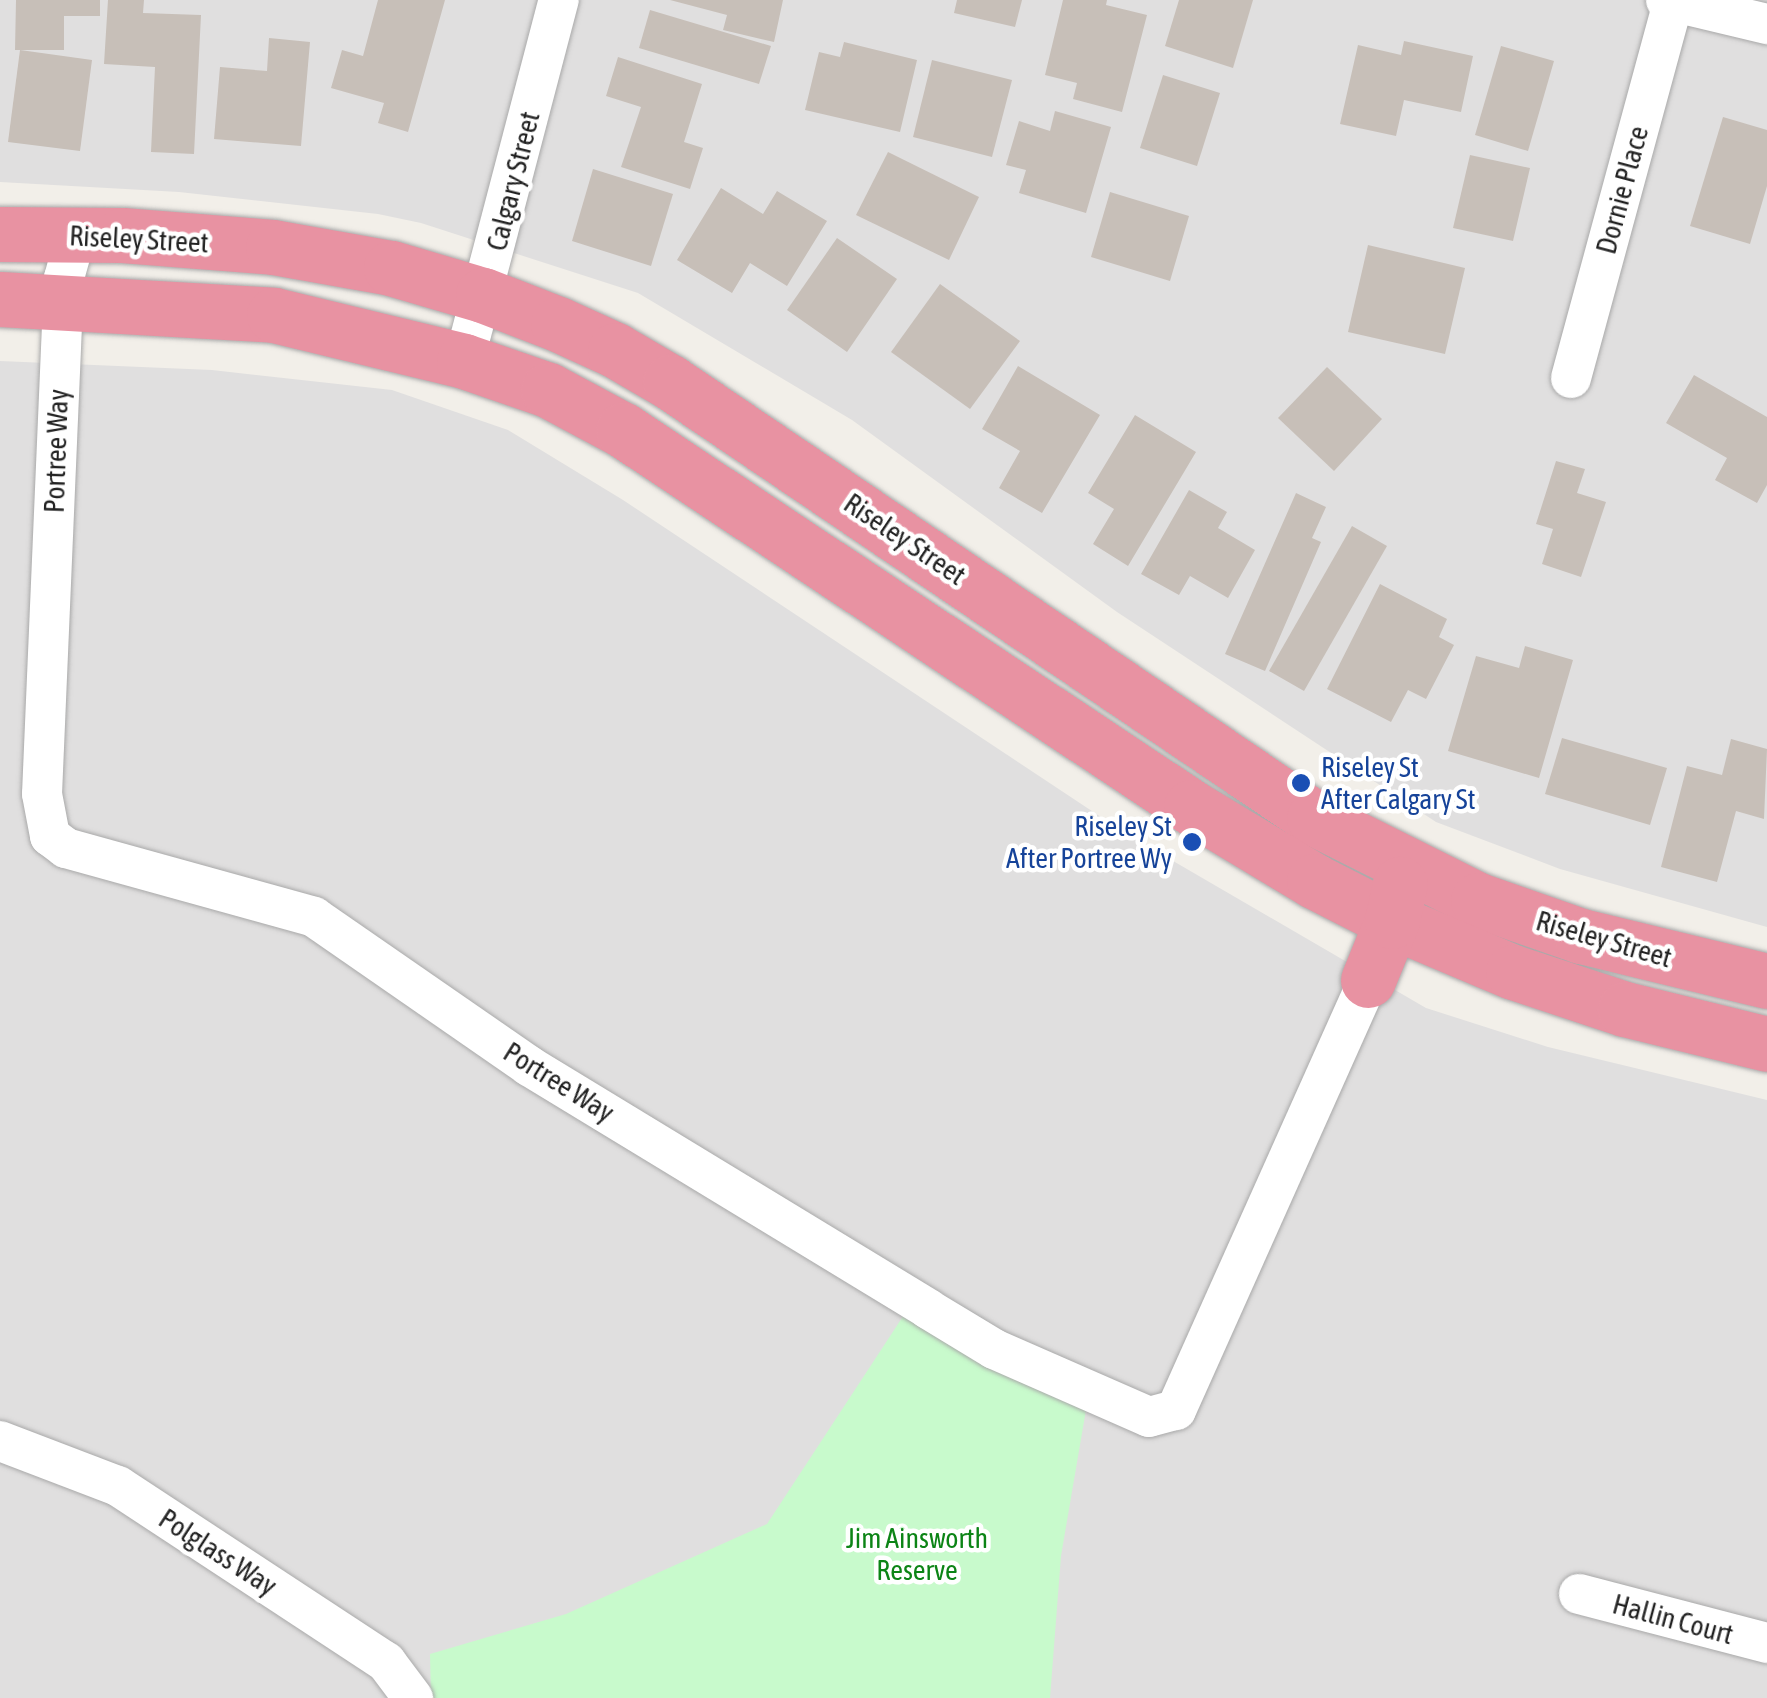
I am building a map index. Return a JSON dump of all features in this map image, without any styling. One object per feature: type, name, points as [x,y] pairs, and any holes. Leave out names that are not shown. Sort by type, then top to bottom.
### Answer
[{"type":"highway","name":"Riseley Street","points":[[0,234],[273,247],[391,268],[483,296],[615,350],[670,382],[1314,818],[1478,900],[1581,936],[1767,981]]},
{"type":"highway","name":"Riseley Street","points":[[0,299],[274,315],[464,361],[548,390],[598,415],[1191,807],[1314,881],[1392,921],[1551,986],[1767,1044]]},
{"type":"highway","points":[[1368,980],[1392,921],[1404,866]]},
{"type":"highway","points":[[1314,881],[1350,930],[1364,958],[1368,980]]},
{"type":"street","name":"Calgary Street","points":[[464,361],[559,0]]},
{"type":"street","points":[[1670,1],[1767,24]]},
{"type":"street","name":"Dornie Place","points":[[1571,378],[1670,1]]},
{"type":"street","name":"Portree Way","points":[[76,235],[63,302],[42,794],[50,836],[66,848],[314,917],[529,1066],[994,1349],[1149,1417],[1176,1410],[1368,980]]},
{"type":"street","name":"Polglass Way","points":[[0,1441],[41,1453],[118,1486],[386,1662],[413,1698]]},
{"type":"street","name":"Hallin Court","points":[[1580,1594],[1767,1643]]},
{"type":"shaded area","points":[[0,0],[1767,0],[1767,927],[1560,869],[1436,822],[1117,612],[852,420],[638,293],[421,223],[378,214],[179,192],[0,182]]},
{"type":"shaded area","points":[[0,361],[212,370],[392,390],[508,430],[623,500],[1125,833],[1426,1008],[1548,1047],[1767,1100],[1767,1698],[0,1698]]},
{"type":"green space","name":"Jim Ainsworth Reserve","points":[[915,1298],[1087,1404],[1061,1556],[1050,1698],[431,1698],[430,1654],[566,1614],[767,1524]]},
{"type":"building","points":[[16,0],[100,0],[100,16],[64,16],[64,50],[15,50]]},
{"type":"building","points":[[108,0],[144,0],[143,13],[201,15],[194,154],[151,152],[155,67],[104,64]]},
{"type":"building","points":[[378,0],[445,0],[408,132],[378,123],[384,103],[331,88],[342,50],[363,56]]},
{"type":"building","points":[[670,0],[783,0],[774,42],[723,30],[727,15]]},
{"type":"building","points":[[957,0],[1022,0],[1015,27],[954,13]]},
{"type":"building","points":[[1063,0],[1107,0],[1106,5],[1147,15],[1122,112],[1073,99],[1077,83],[1045,75]]},
{"type":"building","points":[[1179,0],[1253,0],[1233,68],[1165,46]]},
{"type":"building","points":[[650,10],[771,46],[759,84],[639,48]]},
{"type":"building","points":[[269,38],[310,42],[301,146],[214,139],[220,67],[267,71]]},
{"type":"building","points":[[1404,41],[1473,56],[1461,112],[1404,100],[1396,136],[1340,124],[1358,45],[1401,55]]},
{"type":"building","points":[[844,42],[917,60],[900,132],[805,110],[819,52],[840,57]]},
{"type":"building","points":[[1501,46],[1554,61],[1528,151],[1475,135]]},
{"type":"building","points":[[20,50],[92,60],[80,151],[8,142]]},
{"type":"building","points":[[618,57],[702,84],[684,142],[703,148],[690,189],[621,167],[641,107],[606,96]]},
{"type":"building","points":[[932,60],[1012,80],[992,157],[913,137]]},
{"type":"building","points":[[1163,75],[1220,93],[1197,166],[1140,148]]},
{"type":"building","points":[[1055,111],[1111,127],[1086,213],[1019,193],[1026,170],[1006,165],[1019,121],[1050,131]]},
{"type":"building","points":[[1723,117],[1767,130],[1767,186],[1750,244],[1690,226]]},
{"type":"building","points":[[888,152],[979,197],[949,260],[856,215]]},
{"type":"building","points":[[1470,155],[1530,168],[1513,241],[1453,228]]},
{"type":"building","points":[[593,169],[673,194],[651,266],[572,241]]},
{"type":"building","points":[[721,188],[763,214],[777,191],[827,221],[787,286],[750,263],[732,293],[677,260]]},
{"type":"building","points":[[1110,192],[1189,216],[1170,281],[1091,257]]},
{"type":"building","points":[[837,238],[897,279],[847,352],[787,310]]},
{"type":"building","points":[[1368,245],[1465,268],[1445,354],[1348,332]]},
{"type":"building","points":[[940,284],[1020,341],[970,409],[891,352]]},
{"type":"building","points":[[1018,366],[1100,415],[1042,513],[999,488],[1020,451],[982,429]]},
{"type":"building","points":[[1327,367],[1382,419],[1334,471],[1278,418]]},
{"type":"building","points":[[1694,375],[1767,417],[1767,485],[1757,503],[1715,480],[1727,458],[1666,423]]},
{"type":"building","points":[[1135,415],[1196,452],[1128,566],[1093,544],[1114,509],[1088,493]]},
{"type":"building","points":[[1556,461],[1585,469],[1577,493],[1606,502],[1581,577],[1542,564],[1553,529],[1536,524]]},
{"type":"building","points":[[1189,490],[1227,512],[1218,528],[1255,550],[1228,598],[1190,576],[1179,595],[1141,574]]},
{"type":"building","points":[[1296,493],[1326,507],[1312,538],[1321,542],[1265,671],[1225,654]]},
{"type":"building","points":[[1352,526],[1387,546],[1304,691],[1269,671]]},
{"type":"building","points":[[1380,584],[1447,619],[1439,637],[1454,645],[1426,699],[1408,690],[1391,722],[1327,689]]},
{"type":"building","points":[[1525,646],[1573,660],[1539,778],[1448,751],[1476,656],[1519,668]]},
{"type":"building","points":[[1562,738],[1667,768],[1650,825],[1545,794]]},
{"type":"building","points":[[1731,739],[1767,749],[1764,819],[1736,811],[1717,882],[1661,867],[1687,766],[1722,775]]},
{"type":"place","name":"Riseley St After Calgary St","points":[[1301,783]]},
{"type":"place","name":"Riseley St After Portree Wy","points":[[1192,842]]}]
